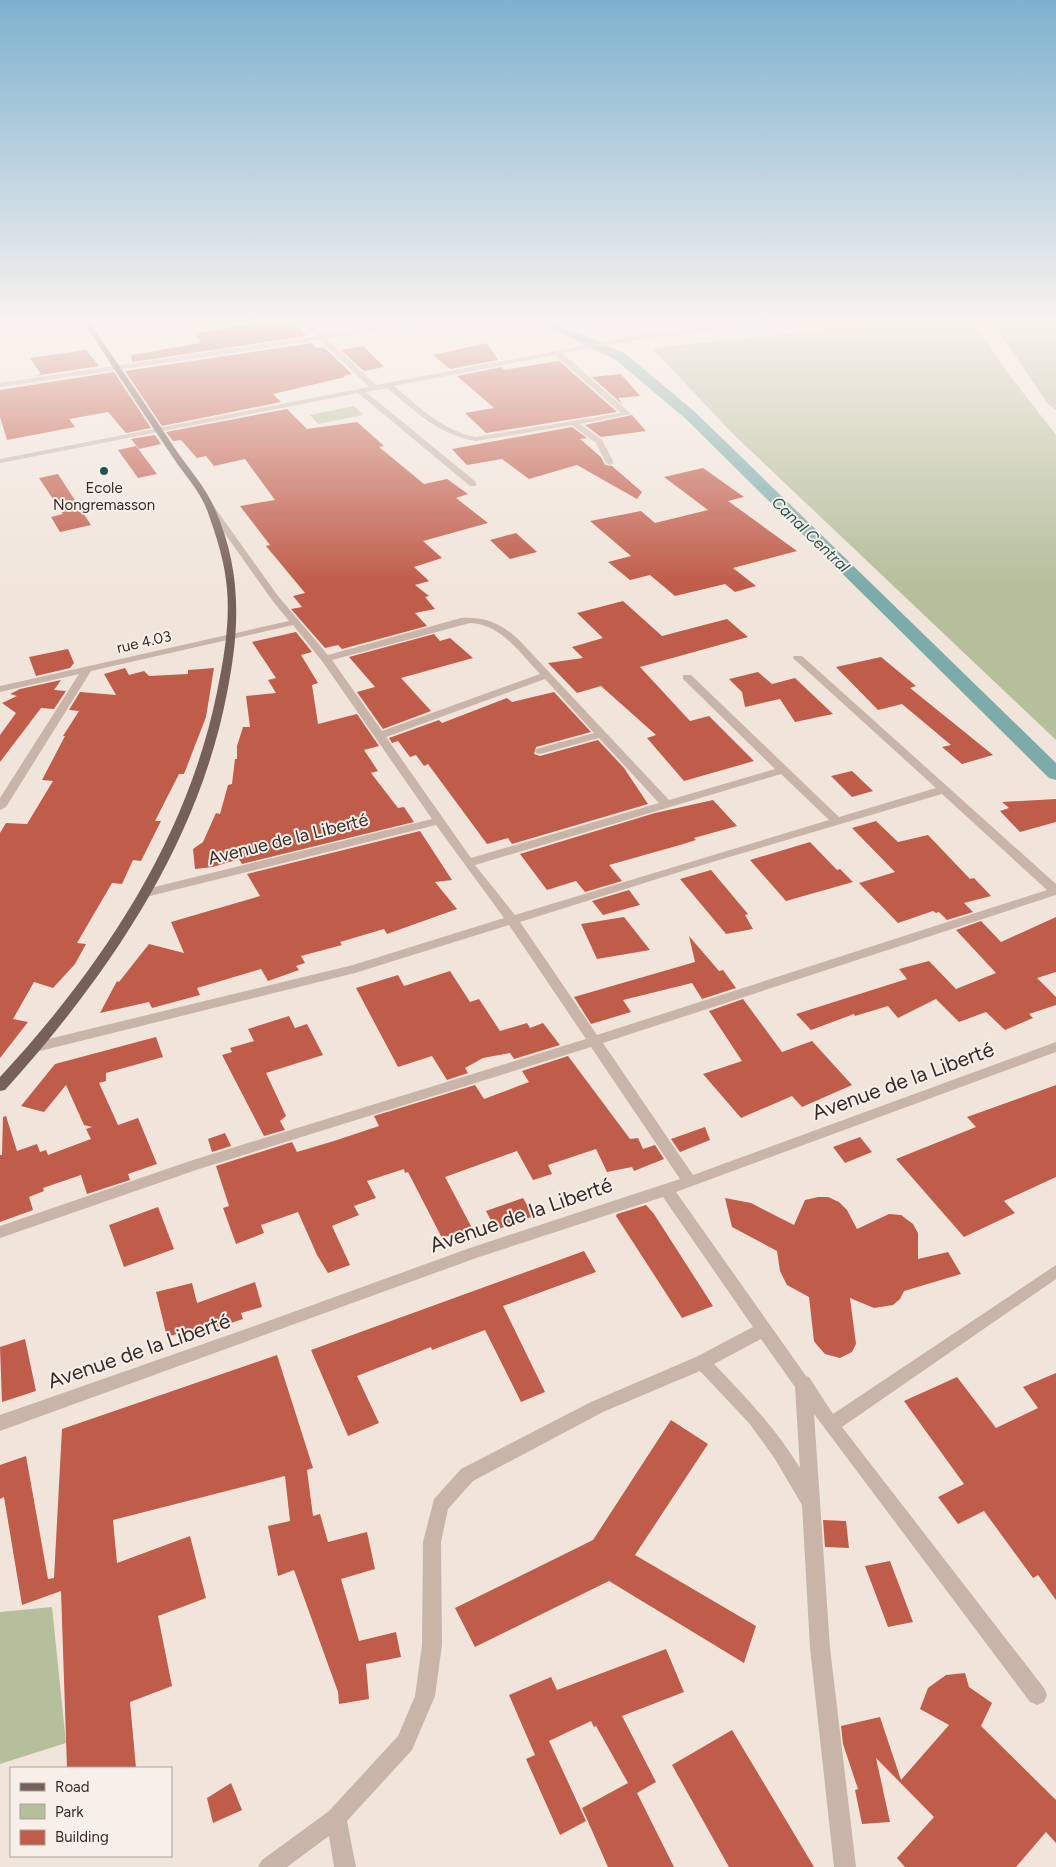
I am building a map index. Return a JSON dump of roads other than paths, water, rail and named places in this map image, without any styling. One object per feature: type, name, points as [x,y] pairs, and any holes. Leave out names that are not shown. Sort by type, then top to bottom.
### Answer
[{"type":"main road","points":[[1,1085],[36,1046],[93,973],[146,893],[200,778],[224,689],[231,638],[231,580],[220,537],[210,507],[144,410]]},
{"type":"street","points":[[0,461],[258,410]]},
{"type":"street","points":[[383,410],[473,484]]},
{"type":"street","points":[[420,410],[448,433],[462,438],[476,439],[627,414],[622,410]]},
{"type":"street","points":[[575,424],[599,442],[610,464]]},
{"type":"street","points":[[210,507],[294,622],[326,659],[438,821],[512,921],[690,1182]]},
{"type":"street","points":[[326,659],[461,621],[482,619],[492,622],[504,631],[667,804]]},
{"type":"street","name":"rue 4.03","points":[[0,689],[231,638],[294,622]]},
{"type":"street","points":[[798,658],[1056,891]]},
{"type":"street","points":[[0,807],[86,670]]},
{"type":"street","points":[[379,736],[546,675]]},
{"type":"street","points":[[687,677],[838,822]]},
{"type":"street","points":[[540,751],[601,734]]},
{"type":"street","points":[[468,863],[783,770]]},
{"type":"street","points":[[36,1046],[355,969],[686,866],[942,790]]},
{"type":"street","name":"Avenue de la Liberté","points":[[146,893],[438,821]]},
{"type":"street","points":[[0,1232],[198,1164],[594,1041],[1056,891]]},
{"type":"street","name":"Avenue de la Liberté","points":[[0,1424],[475,1252],[690,1182],[1056,1048]]},
{"type":"street","points":[[666,1190],[763,1330],[803,1382],[831,1425],[1037,1695]]},
{"type":"street","points":[[831,1425],[1056,1270]]},
{"type":"street","points":[[269,1867],[336,1818],[404,1743],[425,1696],[432,1645],[432,1542],[440,1505],[466,1475],[597,1407],[702,1362],[763,1330]]},
{"type":"street","points":[[702,1362],[755,1418],[781,1452],[810,1501]]},
{"type":"street","points":[[803,1382],[820,1648],[845,1867]]},
{"type":"street","points":[[336,1818],[345,1867]]},
{"type":"waterway","name":"Canal Central","points":[[684,410],[1056,774]]},
{"type":"place","name":"Ecole Nongremasson","points":[[104,471]]}]
